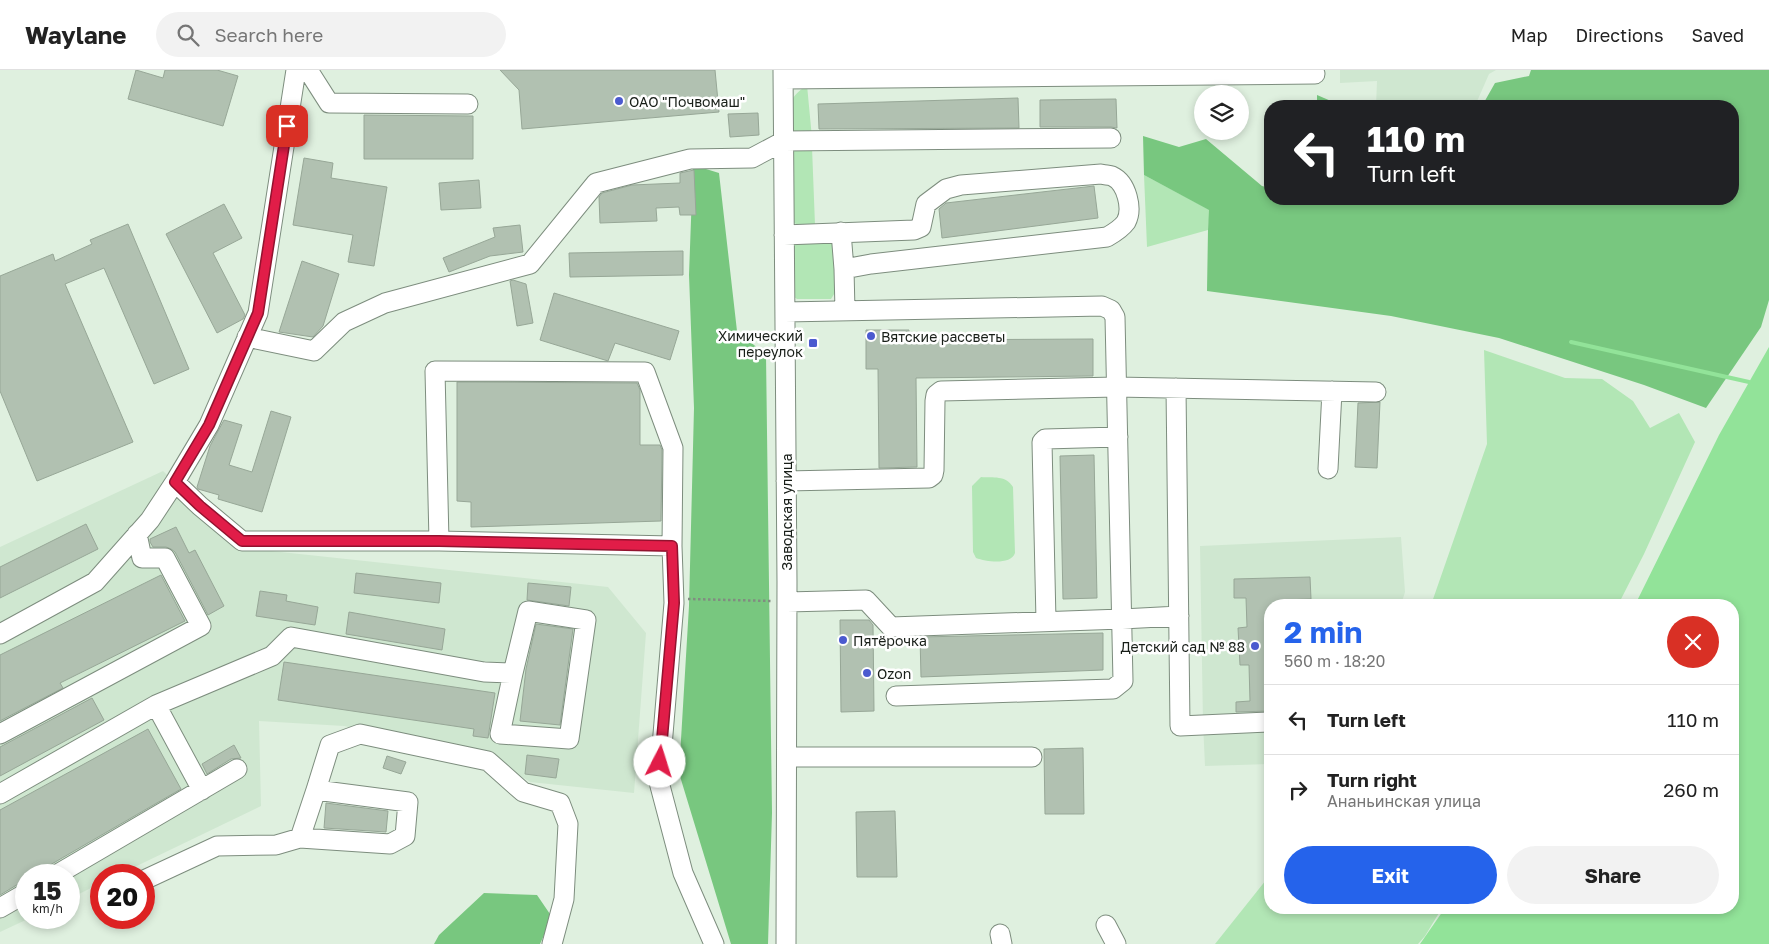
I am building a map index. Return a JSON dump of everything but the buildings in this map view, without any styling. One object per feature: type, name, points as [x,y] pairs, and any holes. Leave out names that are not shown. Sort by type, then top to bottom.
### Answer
[{"type":"street","points":[[0,634],[95,582],[150,520],[209,425],[258,313],[296,70]]},
{"type":"street","points":[[308,70],[329,103],[468,104]]},
{"type":"street","points":[[783,75],[1316,74]]},
{"type":"street","name":"Заводская улица","points":[[783,75],[786,482],[782,602],[790,941]]},
{"type":"street","points":[[247,337],[314,351],[344,322],[385,303],[530,264],[596,182],[690,159],[752,158],[784,141],[1111,138]]},
{"type":"street","points":[[784,234],[914,230],[921,226],[926,204],[946,189],[961,185],[1100,174],[1112,176],[1122,184],[1127,196],[1129,216],[1122,228],[1107,236],[871,264],[844,269]]},
{"type":"street","points":[[841,232],[844,269],[844,311]]},
{"type":"street","points":[[785,312],[1102,306],[1111,310],[1115,317],[1123,681],[1113,689],[896,696]]},
{"type":"street","points":[[439,541],[435,371],[645,372],[673,448],[672,546],[674,599],[659,782],[683,873],[714,944]]},
{"type":"street","points":[[786,482],[928,478],[933,475],[934,470],[935,401],[936,395],[941,391],[1116,387],[1376,392]]},
{"type":"street","points":[[1176,388],[1180,726],[1264,722]]},
{"type":"street","points":[[1328,469],[1332,391]]},
{"type":"street","points":[[1046,621],[1042,442],[1045,439],[1118,437]]},
{"type":"street","points":[[175,482],[242,541],[439,541],[672,546]]},
{"type":"street","points":[[0,734],[201,626],[165,558],[142,558],[137,534]]},
{"type":"street","points":[[782,602],[866,600],[891,627],[1178,616]]},
{"type":"street","points":[[528,611],[586,620],[569,739],[500,734],[513,673],[528,611]]},
{"type":"street","points":[[0,794],[156,705],[272,656],[291,637],[484,672],[513,673]]},
{"type":"street","points":[[156,705],[202,790]]},
{"type":"street","points":[[300,838],[330,745],[360,734],[488,761],[524,792],[560,803],[568,824],[564,900],[552,944]]},
{"type":"street","points":[[787,757],[1032,757]]},
{"type":"street","points":[[75,864],[237,769]]},
{"type":"street","points":[[155,875],[217,846],[276,845],[300,838],[390,844],[405,836],[408,802],[316,790]]},
{"type":"street","points":[[0,908],[15,899]]},
{"type":"street","points":[[1106,925],[1116,944]]},
{"type":"path","points":[[674,599],[782,602]]},
{"type":"shaded area","points":[[1340,70],[1496,70],[1489,74],[1478,100],[1376,100],[1377,81],[1340,83]]},
{"type":"shaded area","points":[[1531,70],[1769,70],[1769,300],[1761,327],[1706,408],[1644,385],[1499,338],[1391,316],[1207,291],[1209,210],[1144,175],[1143,136],[1179,147],[1207,140],[1264,186],[1264,205],[1739,205],[1739,100],[1485,100],[1495,83],[1529,76]]},
{"type":"shaded area","points":[[807,85],[812,138],[788,138],[788,114],[791,102],[799,91]]},
{"type":"shaded area","points":[[1317,95],[1329,100],[1317,100]]},
{"type":"shaded area","points":[[812,147],[815,225],[802,226],[790,220],[789,155],[794,150]]},
{"type":"shaded area","points":[[693,165],[719,173],[737,331],[766,355],[772,813],[768,944],[731,944],[679,773],[689,606],[694,408],[689,275]]},
{"type":"shaded area","points":[[1144,175],[1210,210],[1208,230],[1147,247]]},
{"type":"shaded area","points":[[830,241],[834,245],[836,291],[831,299],[797,299],[791,295],[789,243]]},
{"type":"shaded area","points":[[1769,347],[1769,944],[1420,944],[1441,914],[1739,914],[1739,599],[1638,599],[1719,435]]},
{"type":"shaded area","points":[[1484,350],[1565,378],[1602,379],[1633,401],[1650,428],[1679,413],[1695,442],[1644,554],[1621,599],[1433,599],[1487,444]]},
{"type":"shaded area","points":[[163,471],[262,550],[608,587],[646,633],[634,793],[530,782],[493,758],[344,726],[259,721],[261,806],[141,864],[90,864],[90,888],[80,894],[80,864],[15,864],[15,925],[0,932],[0,547]]},
{"type":"shaded area","points":[[981,477],[1003,479],[1013,487],[1015,553],[1013,557],[1004,561],[986,561],[976,558],[973,552],[972,486]]},
{"type":"shaded area","points":[[1401,537],[1405,592],[1403,599],[1264,599],[1264,764],[1205,766],[1200,546]]},
{"type":"shaded area","points":[[1264,883],[1264,914],[1438,914],[1418,944],[1215,944]]},
{"type":"shaded area","points":[[484,893],[537,895],[552,917],[540,944],[434,944],[439,935]]},
{"type":"waterway","points":[[1571,342],[1749,382]]},
{"type":"place","name":"ОАО \"Почвомаш\"","points":[[619,101]]},
{"type":"place","name":"Вятские рассветы","points":[[871,336]]},
{"type":"place","name":"Химический переулок","points":[[813,343]]},
{"type":"place","name":"Пятёрочка","points":[[843,640]]},
{"type":"place","name":"Детский сад № 88","points":[[1255,646]]},
{"type":"place","name":"Ozon","points":[[867,673]]},
{"type":"route","points":[[287,126],[258,313],[209,425],[175,482],[242,541],[439,541],[672,546],[674,603],[660,762]]}]
